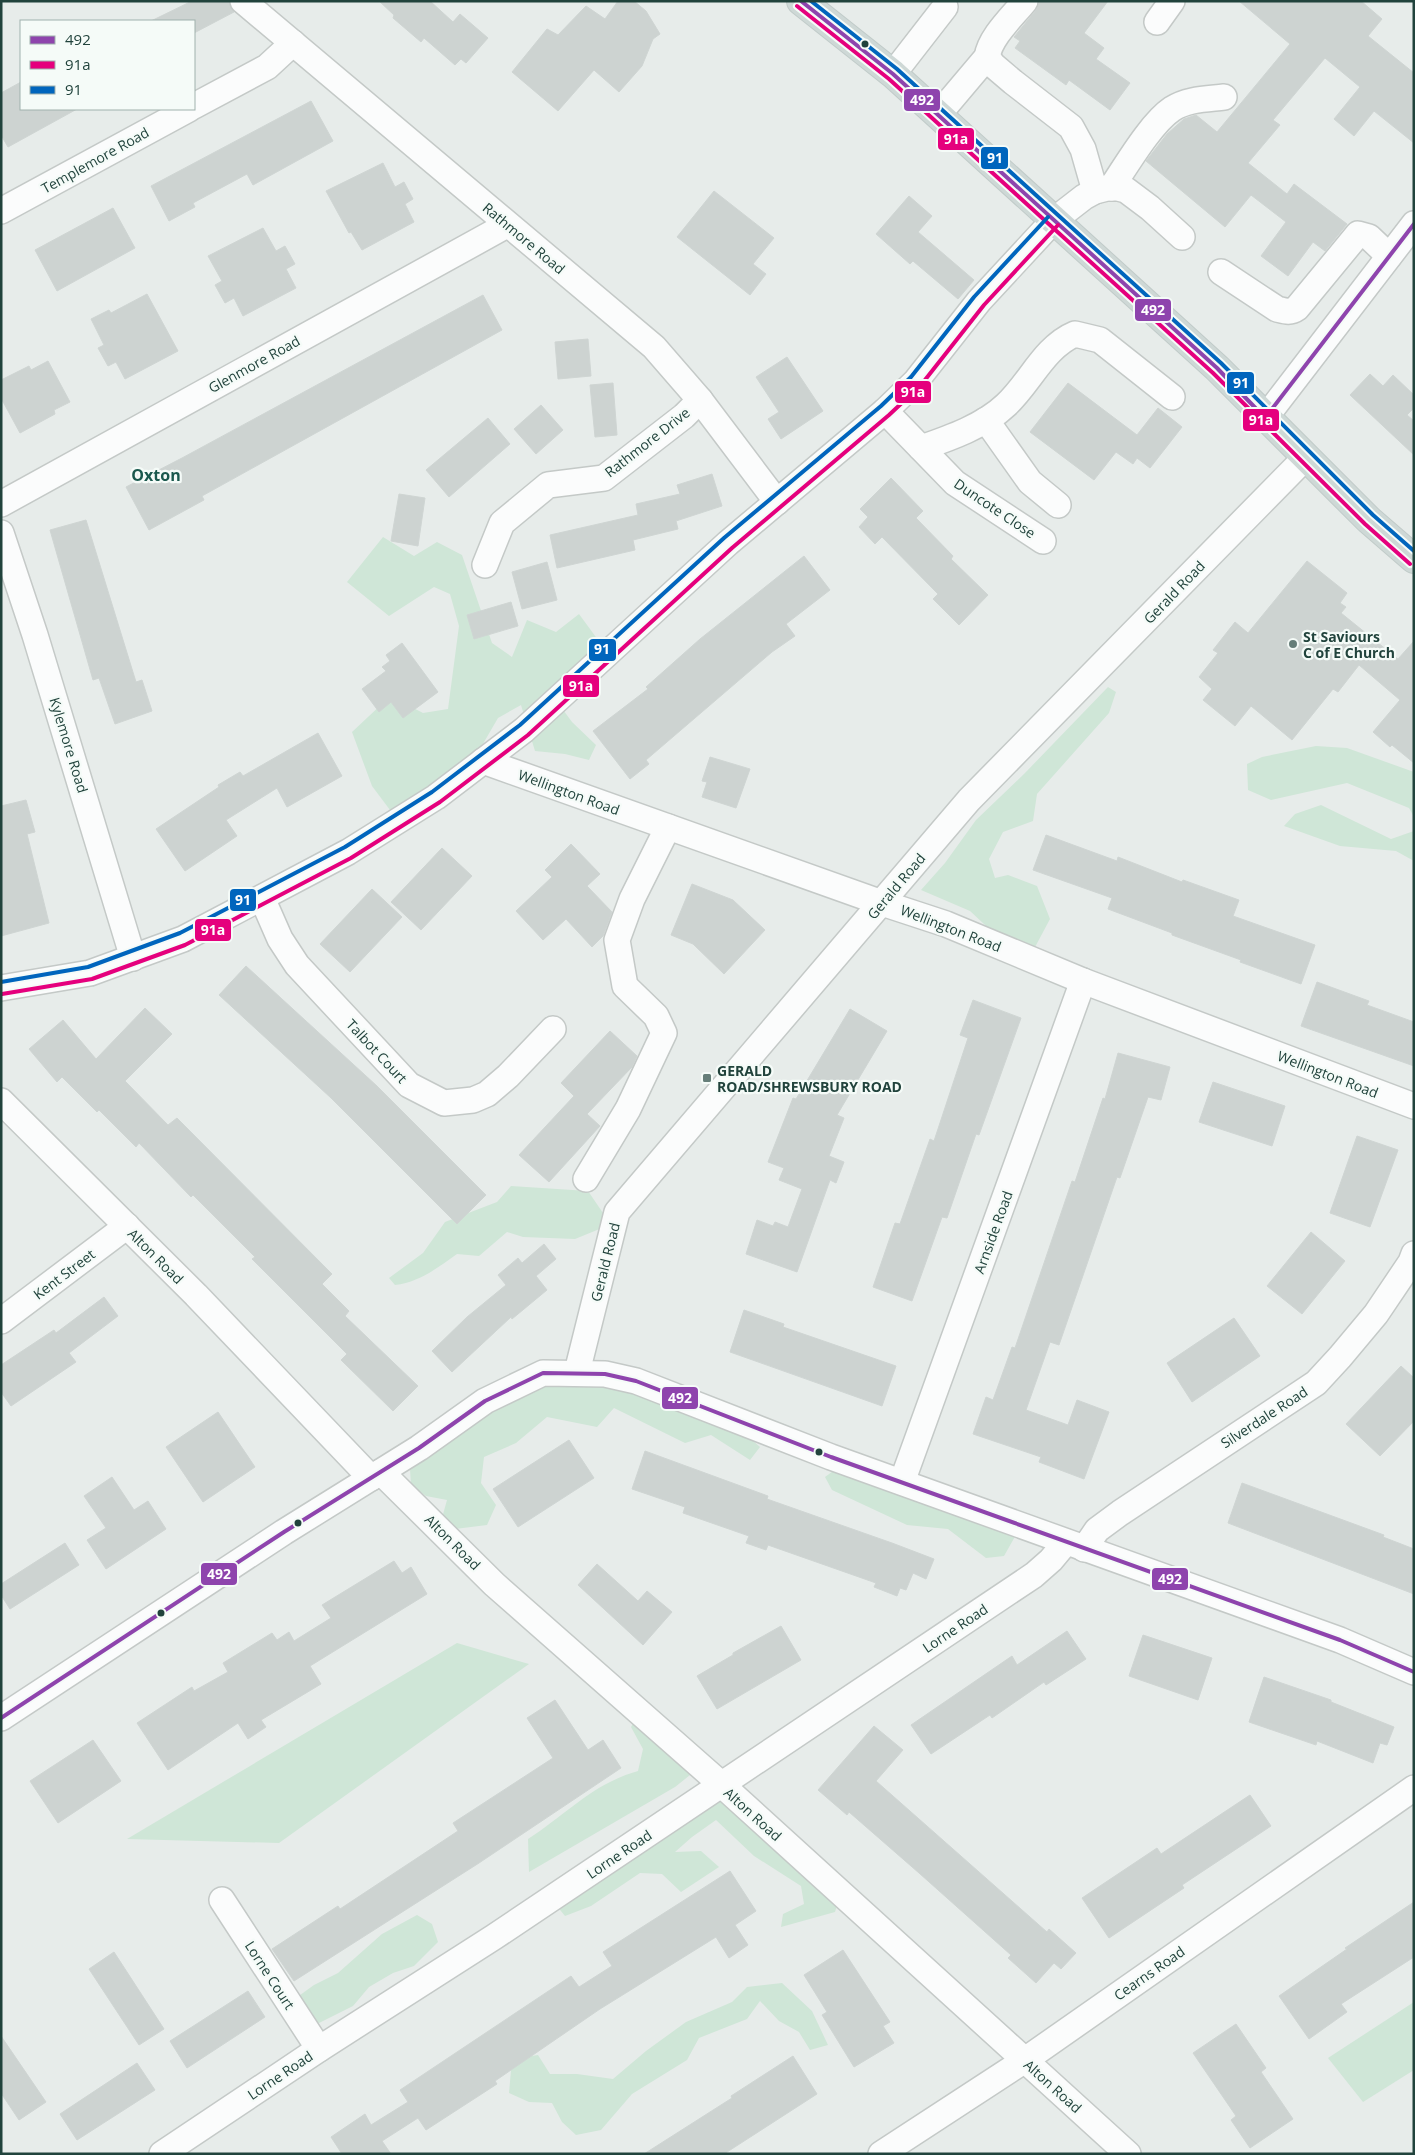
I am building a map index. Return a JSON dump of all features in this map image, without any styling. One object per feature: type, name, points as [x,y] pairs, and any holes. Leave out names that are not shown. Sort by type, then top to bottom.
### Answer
[{"type":"main road","points":[[801,1],[893,74],[1217,368],[1369,520],[1414,559]]},
{"type":"street","name":"Rathmore Road","points":[[243,1],[654,347],[700,400],[777,502]]},
{"type":"street","points":[[938,115],[987,57],[988,50],[994,40],[1025,1]]},
{"type":"street","points":[[1157,22],[1172,1]]},
{"type":"street","points":[[893,74],[946,7]]},
{"type":"street","points":[[195,105],[267,67],[293,43]]},
{"type":"street","points":[[987,57],[999,71],[1071,127],[1103,189]]},
{"type":"street","points":[[1,988],[90,973],[183,939],[348,852],[436,797],[524,730],[728,543],[885,411],[916,381],[978,301],[1054,221],[1079,200],[1103,189],[1172,109],[1195,100],[1224,97]]},
{"type":"street","name":"Templemore Road","points":[[1,211],[186,110]]},
{"type":"street","points":[[1103,189],[1126,190],[1138,198],[1182,237]]},
{"type":"street","name":"Glenmore Road","points":[[1,504],[507,224]]},
{"type":"street","points":[[1265,418],[1414,224]]},
{"type":"street","points":[[1221,272],[1277,309],[1286,312],[1298,308],[1358,234],[1369,237],[1389,256]]},
{"type":"street","points":[[921,448],[986,420],[1005,406],[1058,344],[1075,334],[1100,340],[1172,397]]},
{"type":"street","name":"Rathmore Drive","points":[[485,565],[502,523],[548,484],[604,478],[684,416],[700,400]]},
{"type":"street","name":"Duncote Close","points":[[885,411],[955,482],[1043,541]]},
{"type":"street","points":[[986,420],[1030,482],[1058,505]]},
{"type":"street","name":"Gerald Road","points":[[577,1372],[618,1212],[969,800],[1306,457]]},
{"type":"street","name":"Kylemore Road","points":[[1,533],[36,635],[133,958]]},
{"type":"street","name":"Wellington Road","points":[[483,761],[946,924],[1083,981],[1414,1106]]},
{"type":"street","points":[[586,1179],[628,1110],[664,1033],[656,1016],[625,986],[617,940],[632,899],[668,827]]},
{"type":"street","name":"Talbot Court","points":[[262,898],[280,939],[297,965],[409,1085],[444,1104],[473,1100],[487,1094],[508,1076],[553,1029]]},
{"type":"street","name":"Arnside Road","points":[[902,1482],[1083,981]]},
{"type":"street","name":"Alton Road","points":[[1,1101],[376,1475],[494,1584],[722,1785],[1128,2154]]},
{"type":"street","name":"Kent Street","points":[[1,1321],[127,1226]]},
{"type":"street","name":"Silverdale Road","points":[[1075,1546],[1120,1513],[1316,1382],[1340,1358],[1376,1314],[1411,1262],[1414,1254]]},
{"type":"street","points":[[1,1718],[284,1532],[419,1448],[485,1401],[543,1373],[577,1372],[605,1374],[636,1381],[1075,1546],[1340,1640],[1414,1672]]},
{"type":"street","name":"Lorne Road","points":[[162,2154],[319,2049],[494,1937],[1034,1575],[1051,1560],[1075,1546]]},
{"type":"street","name":"Cearns Road","points":[[881,2154],[1025,2060],[1414,1788]]},
{"type":"street","name":"Lorne Court","points":[[222,1900],[319,2049]]},
{"type":"green space","points":[[383,537],[414,556],[437,542],[462,555],[492,643],[512,657],[527,620],[556,632],[579,614],[601,644],[561,707],[572,722],[596,745],[589,760],[565,754],[535,751],[521,705],[498,718],[480,749],[444,774],[414,806],[390,810],[372,786],[352,732],[384,702],[398,700],[423,713],[448,709],[459,626],[450,594],[434,587],[389,616],[347,582]]},
{"type":"green space","points":[[1108,687],[1116,692],[1109,713],[1037,794],[1033,821],[1003,832],[989,859],[995,878],[1008,875],[1037,886],[1050,919],[1034,949],[999,938],[970,911],[921,890],[945,863],[976,820],[1025,773]]},
{"type":"green space","points":[[1316,746],[1347,748],[1414,772],[1414,817],[1409,808],[1347,783],[1271,800],[1248,790],[1247,764],[1262,757]]},
{"type":"green space","points":[[1321,805],[1391,839],[1414,831],[1414,861],[1396,851],[1340,846],[1284,826],[1295,814]]},
{"type":"green space","points":[[511,1186],[588,1191],[603,1213],[602,1228],[575,1239],[523,1237],[507,1232],[479,1256],[457,1254],[428,1274],[404,1283],[395,1285],[389,1278],[423,1253],[445,1222],[497,1202]]},
{"type":"green space","points":[[589,1378],[712,1405],[760,1447],[750,1460],[711,1435],[685,1443],[614,1408],[597,1427],[547,1417],[516,1443],[484,1457],[481,1483],[496,1505],[487,1525],[455,1529],[442,1518],[447,1500],[426,1496],[411,1485],[410,1469],[515,1391]]},
{"type":"green space","points":[[840,1466],[1017,1533],[1004,1556],[986,1558],[948,1529],[907,1525],[832,1490],[825,1477]]},
{"type":"green space","points":[[457,1643],[529,1664],[279,1843],[127,1839]]},
{"type":"green space","points":[[636,1719],[695,1771],[675,1787],[529,1872],[528,1839],[580,1800],[607,1784],[638,1771],[643,1749],[631,1727]]},
{"type":"green space","points":[[720,1795],[839,1899],[835,1912],[781,1927],[783,1914],[804,1904],[801,1886],[754,1856],[716,1820],[675,1852],[701,1851],[719,1867],[681,1892],[662,1874],[640,1873],[591,1906],[565,1916],[556,1905]]},
{"type":"green space","points":[[417,1915],[432,1924],[438,1942],[414,1966],[393,1973],[369,1987],[353,2006],[311,2027],[296,1998],[314,1985],[338,1973],[382,1934]]},
{"type":"green space","points":[[782,1983],[812,2011],[828,2045],[810,2050],[799,2032],[779,2021],[760,2001],[747,2019],[699,2038],[687,2060],[632,2094],[601,2130],[576,2135],[562,2122],[552,2103],[529,2102],[509,2093],[512,2059],[538,2055],[550,2074],[577,2074],[613,2079],[646,2051],[686,2022],[732,2002],[747,1987]]},
{"type":"green space","points":[[1414,2002],[1414,2070],[1363,2102],[1328,2058]]},
{"type":"building","points":[[192,1],[229,1],[234,12],[195,32],[195,20],[153,20]]},
{"type":"building","points":[[379,1],[430,1],[453,22],[460,14],[488,38],[466,63],[461,59],[455,65],[424,38],[421,42],[393,18],[394,15]]},
{"type":"building","points":[[618,1],[634,1],[646,11],[660,34],[653,39],[642,66],[619,92],[594,70],[558,111],[512,72],[547,29],[558,35],[586,6],[605,19]]},
{"type":"building","points":[[1040,1],[1108,1],[1084,33],[1104,48],[1096,59],[1130,83],[1110,110],[1069,80],[1066,85],[1015,48],[1020,41],[1014,37],[1036,10]]},
{"type":"building","points":[[1239,1],[1361,1],[1382,19],[1368,36],[1414,73],[1414,143],[1374,111],[1354,136],[1334,119],[1360,87],[1325,58],[1273,120],[1280,125],[1248,163],[1287,194],[1294,184],[1347,224],[1325,251],[1313,242],[1288,276],[1261,256],[1286,222],[1251,195],[1225,227],[1146,161],[1167,134],[1184,119],[1196,115],[1217,132],[1290,44]]},
{"type":"building","points":[[20,83],[20,110],[75,110],[8,147],[1,135],[1,93]]},
{"type":"building","points":[[311,101],[333,141],[253,185],[247,174],[193,203],[195,207],[169,221],[151,186]]},
{"type":"building","points":[[383,163],[395,187],[404,182],[413,199],[405,204],[414,222],[362,250],[351,232],[349,233],[326,191]]},
{"type":"building","points":[[714,191],[774,238],[753,264],[766,274],[750,295],[677,237]]},
{"type":"building","points":[[909,196],[932,216],[918,232],[974,280],[958,299],[913,261],[910,264],[876,234]]},
{"type":"building","points":[[113,208],[135,248],[57,291],[35,250]]},
{"type":"building","points":[[263,228],[276,251],[285,246],[295,264],[286,269],[296,288],[243,316],[234,298],[225,303],[215,285],[222,281],[208,256]]},
{"type":"building","points":[[147,294],[178,351],[125,379],[116,362],[108,366],[98,348],[104,345],[91,319],[109,310],[111,313]]},
{"type":"building","points":[[483,295],[502,330],[202,496],[204,500],[149,530],[126,487]]},
{"type":"building","points":[[588,339],[591,376],[558,379],[555,342]]},
{"type":"building","points":[[787,357],[823,411],[781,439],[768,419],[779,412],[756,377]]},
{"type":"building","points":[[48,361],[70,402],[54,410],[55,414],[20,433],[1,398],[1,380],[29,366],[31,370]]},
{"type":"building","points":[[1370,374],[1383,386],[1393,375],[1414,395],[1414,408],[1407,415],[1414,421],[1414,455],[1350,395]]},
{"type":"building","points":[[613,383],[617,435],[595,437],[590,385]]},
{"type":"building","points":[[1068,383],[1137,435],[1158,408],[1182,427],[1150,468],[1137,458],[1133,464],[1116,452],[1094,480],[1030,432]]},
{"type":"building","points":[[541,405],[563,430],[536,454],[514,429]]},
{"type":"building","points":[[488,418],[510,444],[449,497],[426,470]]},
{"type":"building","points":[[712,474],[722,506],[676,521],[678,529],[633,540],[635,550],[557,568],[550,535],[638,515],[636,504],[680,494],[677,485]]},
{"type":"building","points":[[891,478],[923,511],[916,518],[953,556],[951,559],[988,595],[959,625],[933,599],[938,594],[882,537],[875,544],[859,527],[868,517],[860,509]]},
{"type":"building","points":[[399,494],[425,498],[418,546],[391,541]]},
{"type":"building","points":[[86,520],[136,682],[142,680],[152,711],[115,724],[99,678],[93,680],[50,530]]},
{"type":"building","points":[[804,556],[830,590],[786,624],[795,636],[772,652],[646,760],[649,764],[630,779],[593,731],[648,689],[646,687],[700,639]]},
{"type":"building","name":"St Saviours C of E Church","points":[[1307,561],[1347,593],[1340,603],[1346,607],[1341,613],[1398,659],[1414,641],[1414,763],[1392,745],[1390,747],[1373,732],[1400,700],[1359,665],[1338,692],[1333,689],[1292,740],[1251,706],[1235,726],[1203,700],[1212,689],[1199,677],[1218,653],[1213,650],[1235,622],[1248,633]]},
{"type":"building","points":[[547,562],[557,600],[522,609],[512,572]]},
{"type":"building","points":[[511,602],[518,626],[474,639],[467,615]]},
{"type":"building","points":[[402,643],[438,692],[403,718],[391,702],[379,712],[362,689],[386,671],[382,667],[390,661],[386,655]]},
{"type":"building","points":[[318,733],[342,776],[287,807],[277,788],[226,820],[237,836],[185,871],[156,829],[219,787],[218,785],[240,772],[243,776]]},
{"type":"building","points":[[710,757],[750,769],[736,808],[702,797],[707,782],[702,781]]},
{"type":"building","points":[[26,800],[35,832],[27,834],[49,923],[1,936],[1,806]]},
{"type":"building","points":[[1046,835],[1117,861],[1118,857],[1182,882],[1183,880],[1239,900],[1233,916],[1315,945],[1301,984],[1240,962],[1241,960],[1108,909],[1112,898],[1033,870]]},
{"type":"building","points":[[571,844],[600,874],[587,886],[612,912],[603,936],[592,947],[566,919],[543,940],[516,911],[552,877],[545,870]]},
{"type":"building","points":[[442,848],[472,876],[421,930],[391,902]]},
{"type":"building","points":[[692,884],[733,900],[765,930],[724,974],[693,944],[671,935]]},
{"type":"building","points":[[372,889],[402,917],[350,972],[320,944]]},
{"type":"building","points":[[246,966],[377,1086],[486,1195],[457,1224],[331,1098],[219,995]]},
{"type":"building","points":[[1317,982],[1369,1001],[1367,1005],[1414,1022],[1414,1066],[1301,1026]]},
{"type":"building","points":[[973,1000],[1021,1018],[979,1135],[976,1134],[947,1218],[942,1217],[912,1301],[873,1287],[895,1223],[900,1224],[930,1139],[934,1141],[968,1038],[960,1035]]},
{"type":"building","points":[[145,1008],[172,1034],[125,1081],[168,1125],[177,1118],[332,1274],[322,1284],[349,1311],[345,1316],[418,1386],[393,1411],[341,1360],[347,1354],[252,1259],[255,1257],[193,1195],[191,1197],[139,1143],[136,1147],[62,1077],[57,1082],[29,1049],[63,1020],[96,1059]]},
{"type":"building","points":[[850,1009],[887,1031],[837,1115],[844,1118],[829,1156],[844,1162],[836,1183],[830,1180],[797,1272],[746,1254],[757,1220],[773,1226],[775,1222],[788,1227],[802,1189],[779,1180],[784,1168],[768,1162],[793,1098],[796,1099]]},
{"type":"building","points":[[610,1031],[637,1056],[632,1067],[587,1114],[600,1126],[549,1182],[519,1155],[574,1096],[561,1083]]},
{"type":"building","points":[[1118,1053],[1170,1067],[1161,1100],[1148,1097],[1120,1178],[1117,1177],[1059,1345],[1050,1342],[1026,1410],[1068,1425],[1077,1400],[1109,1412],[1084,1479],[1039,1462],[1041,1457],[973,1434],[986,1397],[993,1400],[1012,1347],[1015,1348],[1072,1181],[1075,1182],[1103,1098],[1105,1099]]},
{"type":"building","points":[[1213,1082],[1285,1106],[1272,1146],[1199,1122]]},
{"type":"building","points":[[1357,1136],[1398,1150],[1370,1227],[1330,1213]]},
{"type":"building","points":[[1311,1232],[1345,1261],[1302,1314],[1267,1286]]},
{"type":"building","points":[[544,1244],[556,1259],[536,1276],[547,1290],[512,1319],[511,1317],[452,1372],[432,1351],[467,1317],[506,1285],[498,1275],[518,1258],[522,1263]]},
{"type":"building","points":[[104,1297],[118,1316],[69,1353],[76,1362],[11,1406],[1,1392],[1,1365],[54,1330],[56,1333]]},
{"type":"building","points":[[744,1310],[784,1324],[783,1327],[896,1366],[882,1406],[730,1352]]},
{"type":"building","points":[[1234,1318],[1260,1356],[1192,1402],[1167,1363]]},
{"type":"building","points":[[1401,1366],[1414,1378],[1414,1421],[1380,1456],[1346,1424]]},
{"type":"building","points":[[218,1412],[255,1467],[203,1502],[166,1447]]},
{"type":"building","points":[[569,1440],[594,1478],[518,1527],[493,1489]]},
{"type":"building","points":[[645,1451],[768,1496],[767,1499],[934,1559],[926,1579],[913,1573],[906,1590],[900,1588],[897,1596],[874,1587],[876,1583],[768,1545],[766,1550],[746,1543],[749,1536],[683,1513],[685,1507],[632,1489]]},
{"type":"building","points":[[112,1477],[134,1510],[148,1501],[166,1529],[106,1569],[87,1540],[106,1528],[84,1496]]},
{"type":"building","points":[[1242,1483],[1384,1535],[1383,1537],[1414,1549],[1414,1594],[1228,1523]]},
{"type":"building","points":[[65,1543],[79,1565],[10,1609],[1,1595],[1,1584]]},
{"type":"building","points":[[394,1561],[402,1573],[411,1567],[427,1594],[310,1666],[321,1684],[261,1720],[266,1727],[248,1739],[238,1723],[168,1770],[137,1723],[192,1687],[194,1691],[228,1672],[223,1663],[272,1633],[277,1640],[289,1632],[294,1641],[331,1618],[322,1605]]},
{"type":"building","points":[[597,1564],[638,1601],[647,1591],[672,1612],[643,1645],[578,1585]]},
{"type":"building","points":[[781,1626],[801,1660],[717,1709],[697,1676]]},
{"type":"building","points":[[1067,1631],[1086,1659],[1046,1685],[1044,1682],[992,1718],[990,1715],[931,1754],[911,1725],[1012,1656],[1017,1665]]},
{"type":"building","points":[[1143,1635],[1212,1658],[1198,1700],[1129,1676]]},
{"type":"building","points":[[1264,1677],[1331,1700],[1331,1702],[1394,1727],[1387,1745],[1380,1743],[1373,1763],[1317,1741],[1316,1745],[1249,1722]]},
{"type":"building","points":[[555,1700],[588,1750],[603,1740],[621,1768],[479,1863],[294,1981],[272,1949],[338,1906],[340,1909],[458,1831],[453,1823],[553,1758],[527,1718]]},
{"type":"building","points":[[874,1726],[903,1750],[876,1781],[1047,1932],[1049,1929],[1076,1953],[1061,1969],[1054,1963],[1036,1983],[1008,1958],[1011,1955],[919,1873],[849,1812],[847,1815],[818,1790]]},
{"type":"building","points":[[93,1740],[121,1781],[58,1823],[30,1781]]},
{"type":"building","points":[[1250,1795],[1271,1826],[1182,1885],[1184,1888],[1109,1938],[1082,1898],[1157,1848],[1161,1854]]},
{"type":"building","points":[[730,1871],[756,1911],[735,1925],[748,1945],[729,1958],[716,1937],[600,2009],[495,2081],[497,2084],[426,2130],[418,2118],[382,2141],[391,2154],[342,2154],[331,2137],[365,2114],[371,2125],[408,2102],[400,2090],[571,1976],[579,1987],[612,1966],[603,1952]]},
{"type":"building","points":[[1414,1902],[1414,1957],[1341,2004],[1347,2012],[1309,2039],[1279,1996],[1347,1949],[1345,1948]]},
{"type":"building","points":[[843,1950],[890,2022],[883,2026],[894,2043],[854,2067],[822,2015],[827,2012],[804,1975]]},
{"type":"building","points":[[114,1952],[164,2029],[139,2045],[89,1969]]},
{"type":"building","points":[[248,1991],[265,2017],[187,2068],[170,2041]]},
{"type":"building","points":[[1236,2024],[1266,2068],[1261,2072],[1293,2119],[1250,2148],[1231,2120],[1236,2116],[1193,2053]]},
{"type":"building","points":[[1,2036],[46,2102],[19,2120],[1,2093]]},
{"type":"building","points":[[793,2056],[817,2094],[724,2154],[644,2154],[732,2098],[731,2096]]},
{"type":"building","points":[[137,2063],[155,2090],[77,2140],[60,2114]]},
{"type":"transit line","name":"492","points":[[801,1],[893,74],[1217,368],[1265,418]]},
{"type":"transit line","name":"91","points":[[811,1],[897,69],[1221,363],[1373,515],[1414,551]]},
{"type":"transit line","name":"91a","points":[[797,6],[889,79],[1213,373],[1365,524],[1410,564]]},
{"type":"transit line","name":"91","points":[[1,982],[88,967],[180,933],[345,847],[432,792],[520,725],[724,538],[881,406],[911,377],[974,297],[1048,217]]},
{"type":"transit line","name":"492","points":[[1265,418],[1414,224]]},
{"type":"transit line","name":"91a","points":[[2,994],[92,979],[185,945],[351,858],[440,802],[528,735],[732,548],[889,415],[921,385],[984,305],[1058,225]]},
{"type":"transit line","name":"492","points":[[1,1718],[284,1532],[419,1448],[485,1401],[543,1373],[605,1374],[636,1381],[831,1457],[1340,1640],[1414,1672]]},
{"type":"place","name":"St Saviours C of E Church","points":[[1293,644]]},
{"type":"place","name":"GERALD ROAD/SHREWSBURY ROAD","points":[[707,1078]]},
{"type":"district","name":"Oxton","points":[[156,475]]}]
